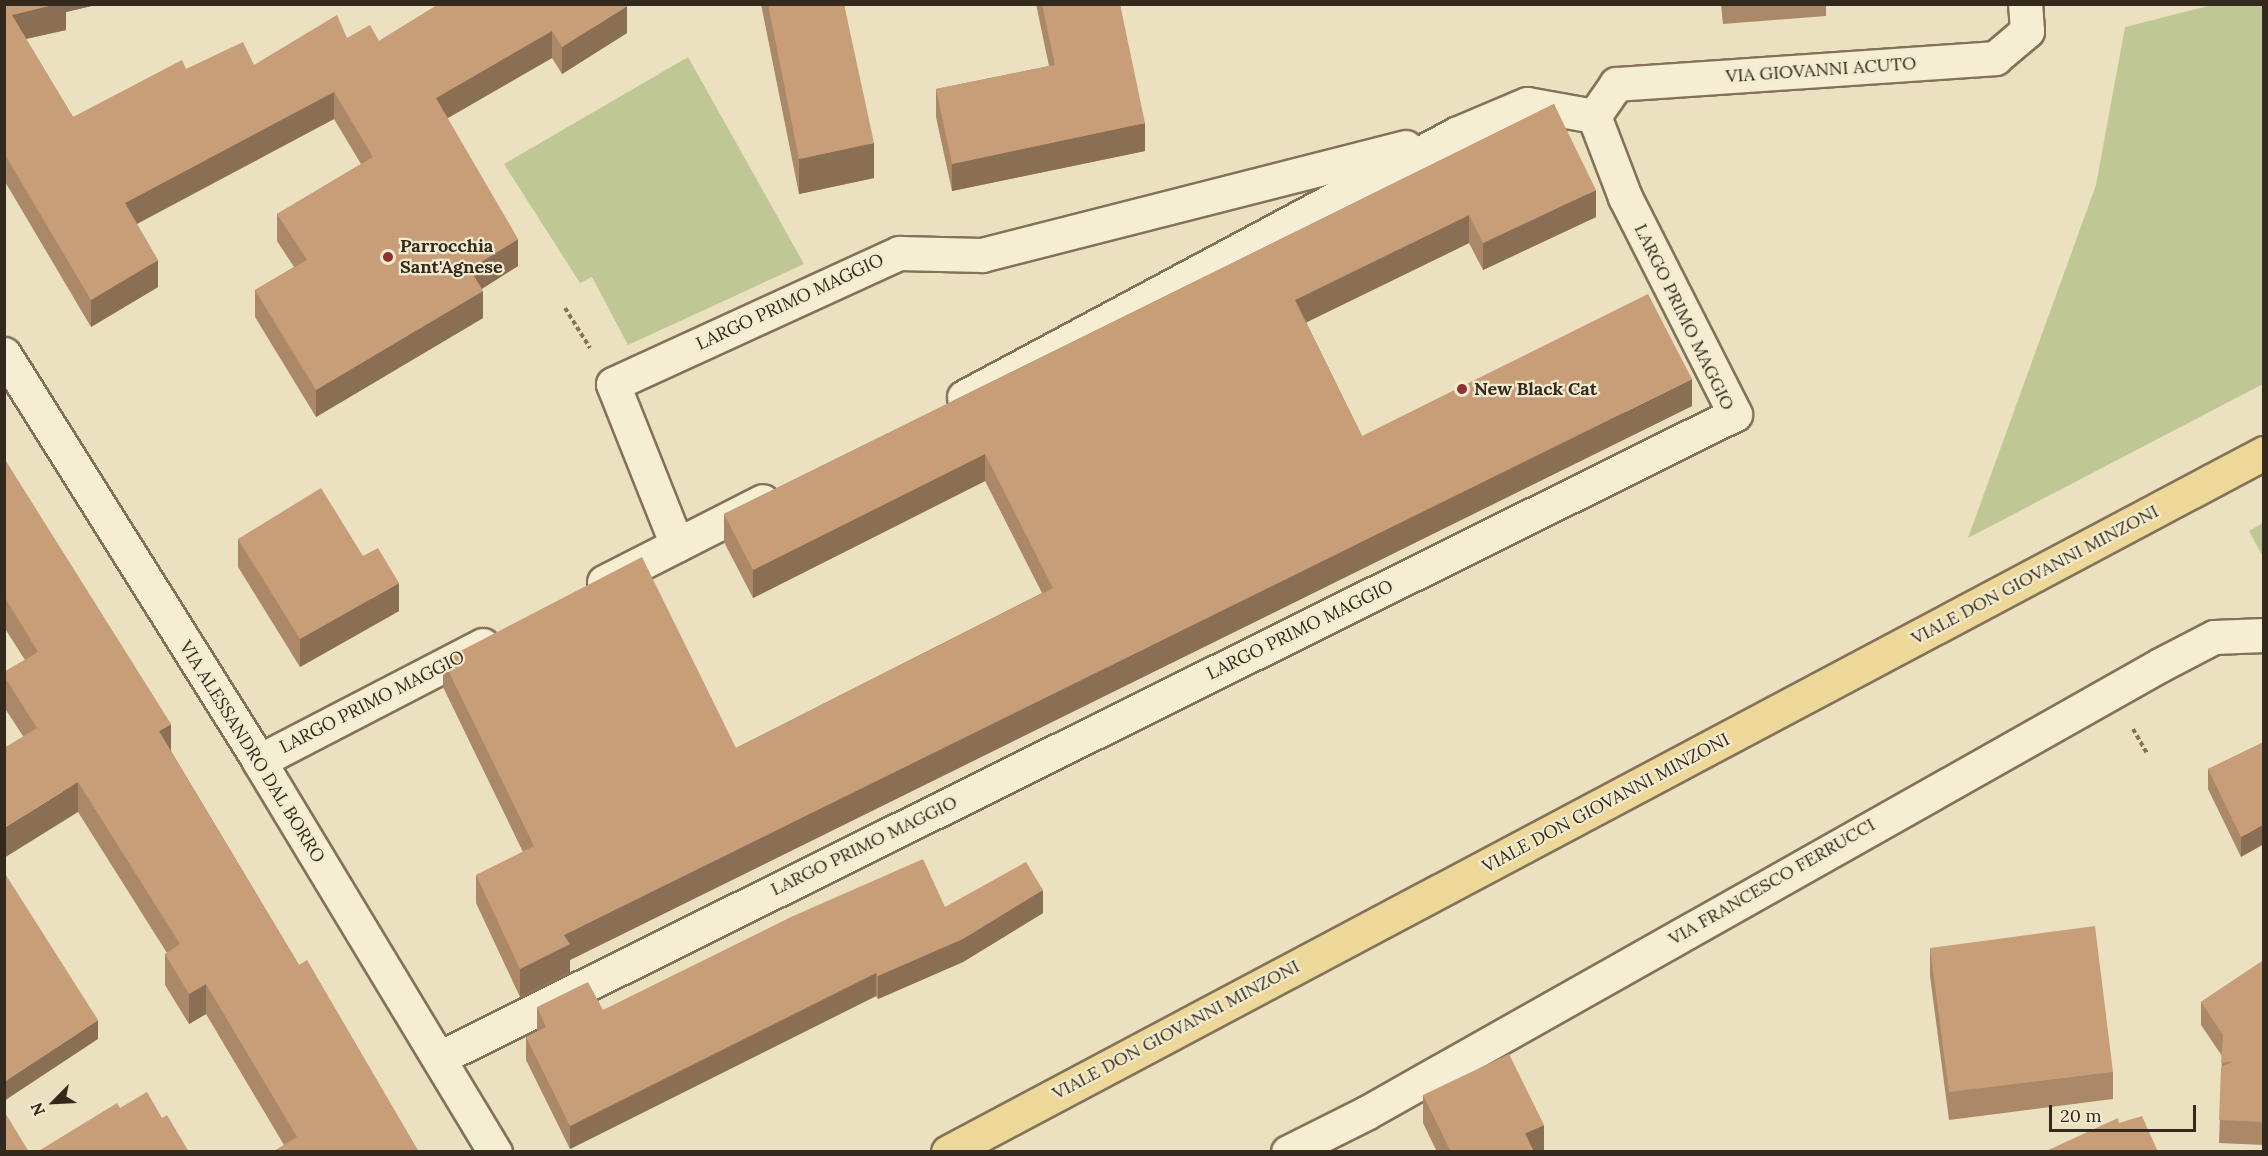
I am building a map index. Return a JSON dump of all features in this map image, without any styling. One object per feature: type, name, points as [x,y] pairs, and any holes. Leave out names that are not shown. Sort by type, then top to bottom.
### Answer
[{"type":"main road","name":"VIALE DON GIOVANNI MINZONI","points":[[948,1152],[2264,453]]},
{"type":"street","name":"VIA GIOVANNI ACUTO","points":[[1594,116],[1616,84],[1995,58],[2028,31],[2025,4]]},
{"type":"street","name":"LARGO PRIMO MAGGIO","points":[[439,1058],[1736,414],[1625,197],[1594,116],[1527,104],[1456,134],[942,409]]},
{"type":"street","name":"LARGO PRIMO MAGGIO","points":[[677,545],[613,384],[899,253],[982,255],[1456,134]]},
{"type":"street","name":"VIA ALESSANDRO DAL BORRO","points":[[4,354],[259,760],[495,1152]]},
{"type":"street","points":[[573,598],[794,485]]},
{"type":"street","name":"LARGO PRIMO MAGGIO","points":[[259,760],[510,631]]},
{"type":"street","name":"VIA FRANCESCO FERRUCCI","points":[[1288,1152],[1366,1113],[2160,665],[2214,638],[2264,634]]},
{"type":"green space","points":[[2216,4],[2263,5],[2263,384],[1968,538],[2096,185],[2125,27]]},
{"type":"green space","points":[[688,57],[804,264],[628,345],[592,277],[580,283],[504,164]]},
{"type":"green space","points":[[2263,523],[2263,557],[2249,531]]},
{"type":"building","points":[[4,4],[57,4],[12,15],[73,117],[182,60],[186,69],[243,42],[254,65],[337,15],[347,38],[370,25],[379,41],[439,4],[626,4],[627,6],[562,47],[552,31],[436,98],[518,239],[470,269],[483,291],[316,390],[255,290],[307,260],[277,214],[373,157],[334,92],[125,203],[158,260],[91,300],[4,153]]},
{"type":"building","points":[[768,4],[844,4],[874,143],[799,159]]},
{"type":"building","points":[[1042,4],[1120,4],[1145,123],[952,164],[936,89],[1055,65]]},
{"type":"building","points":[[1554,104],[1596,190],[1483,243],[1469,215],[1295,300],[1362,436],[1648,294],[1692,379],[564,935],[570,944],[520,969],[476,875],[534,846],[443,660],[642,557],[736,748],[1053,588],[985,454],[753,570],[724,514]]},
{"type":"building","points":[[4,458],[171,724],[159,731],[299,965],[307,960],[419,1152],[272,1152],[297,1137],[206,984],[189,994],[165,954],[180,944],[78,782],[4,828],[4,748],[37,728],[4,676],[4,672],[38,652],[4,596]]},
{"type":"building","points":[[321,488],[363,556],[378,548],[399,583],[300,639],[238,539]]},
{"type":"building","points":[[2264,742],[2264,824],[2241,837],[2208,769]]},
{"type":"building","points":[[923,859],[945,907],[1026,862],[1043,890],[963,939],[878,976],[876,973],[570,1126],[526,1037],[546,1027],[537,1007],[588,982],[603,1010],[791,917]]},
{"type":"building","points":[[4,872],[98,1020],[4,1082]]},
{"type":"building","points":[[2095,926],[2113,1072],[1949,1092],[1930,948]]},
{"type":"building","points":[[2264,960],[2264,1122],[2219,1120],[2221,1067],[2234,1061],[2221,1063],[2223,1035],[2201,1002]]},
{"type":"building","points":[[1509,1054],[1544,1125],[1525,1133],[1534,1152],[1451,1152],[1423,1095]]},
{"type":"building","points":[[147,1092],[162,1118],[167,1115],[189,1152],[37,1152],[117,1103],[120,1108]]},
{"type":"building","points":[[4,1111],[29,1152],[4,1152]]},
{"type":"building","points":[[2142,1116],[2158,1152],[2044,1152],[2118,1118],[2119,1123]]},
{"type":"place","name":"Parrocchia Sant'Agnese","points":[[388,257]]},
{"type":"place","name":"New Black Cat","points":[[1462,389]]}]
